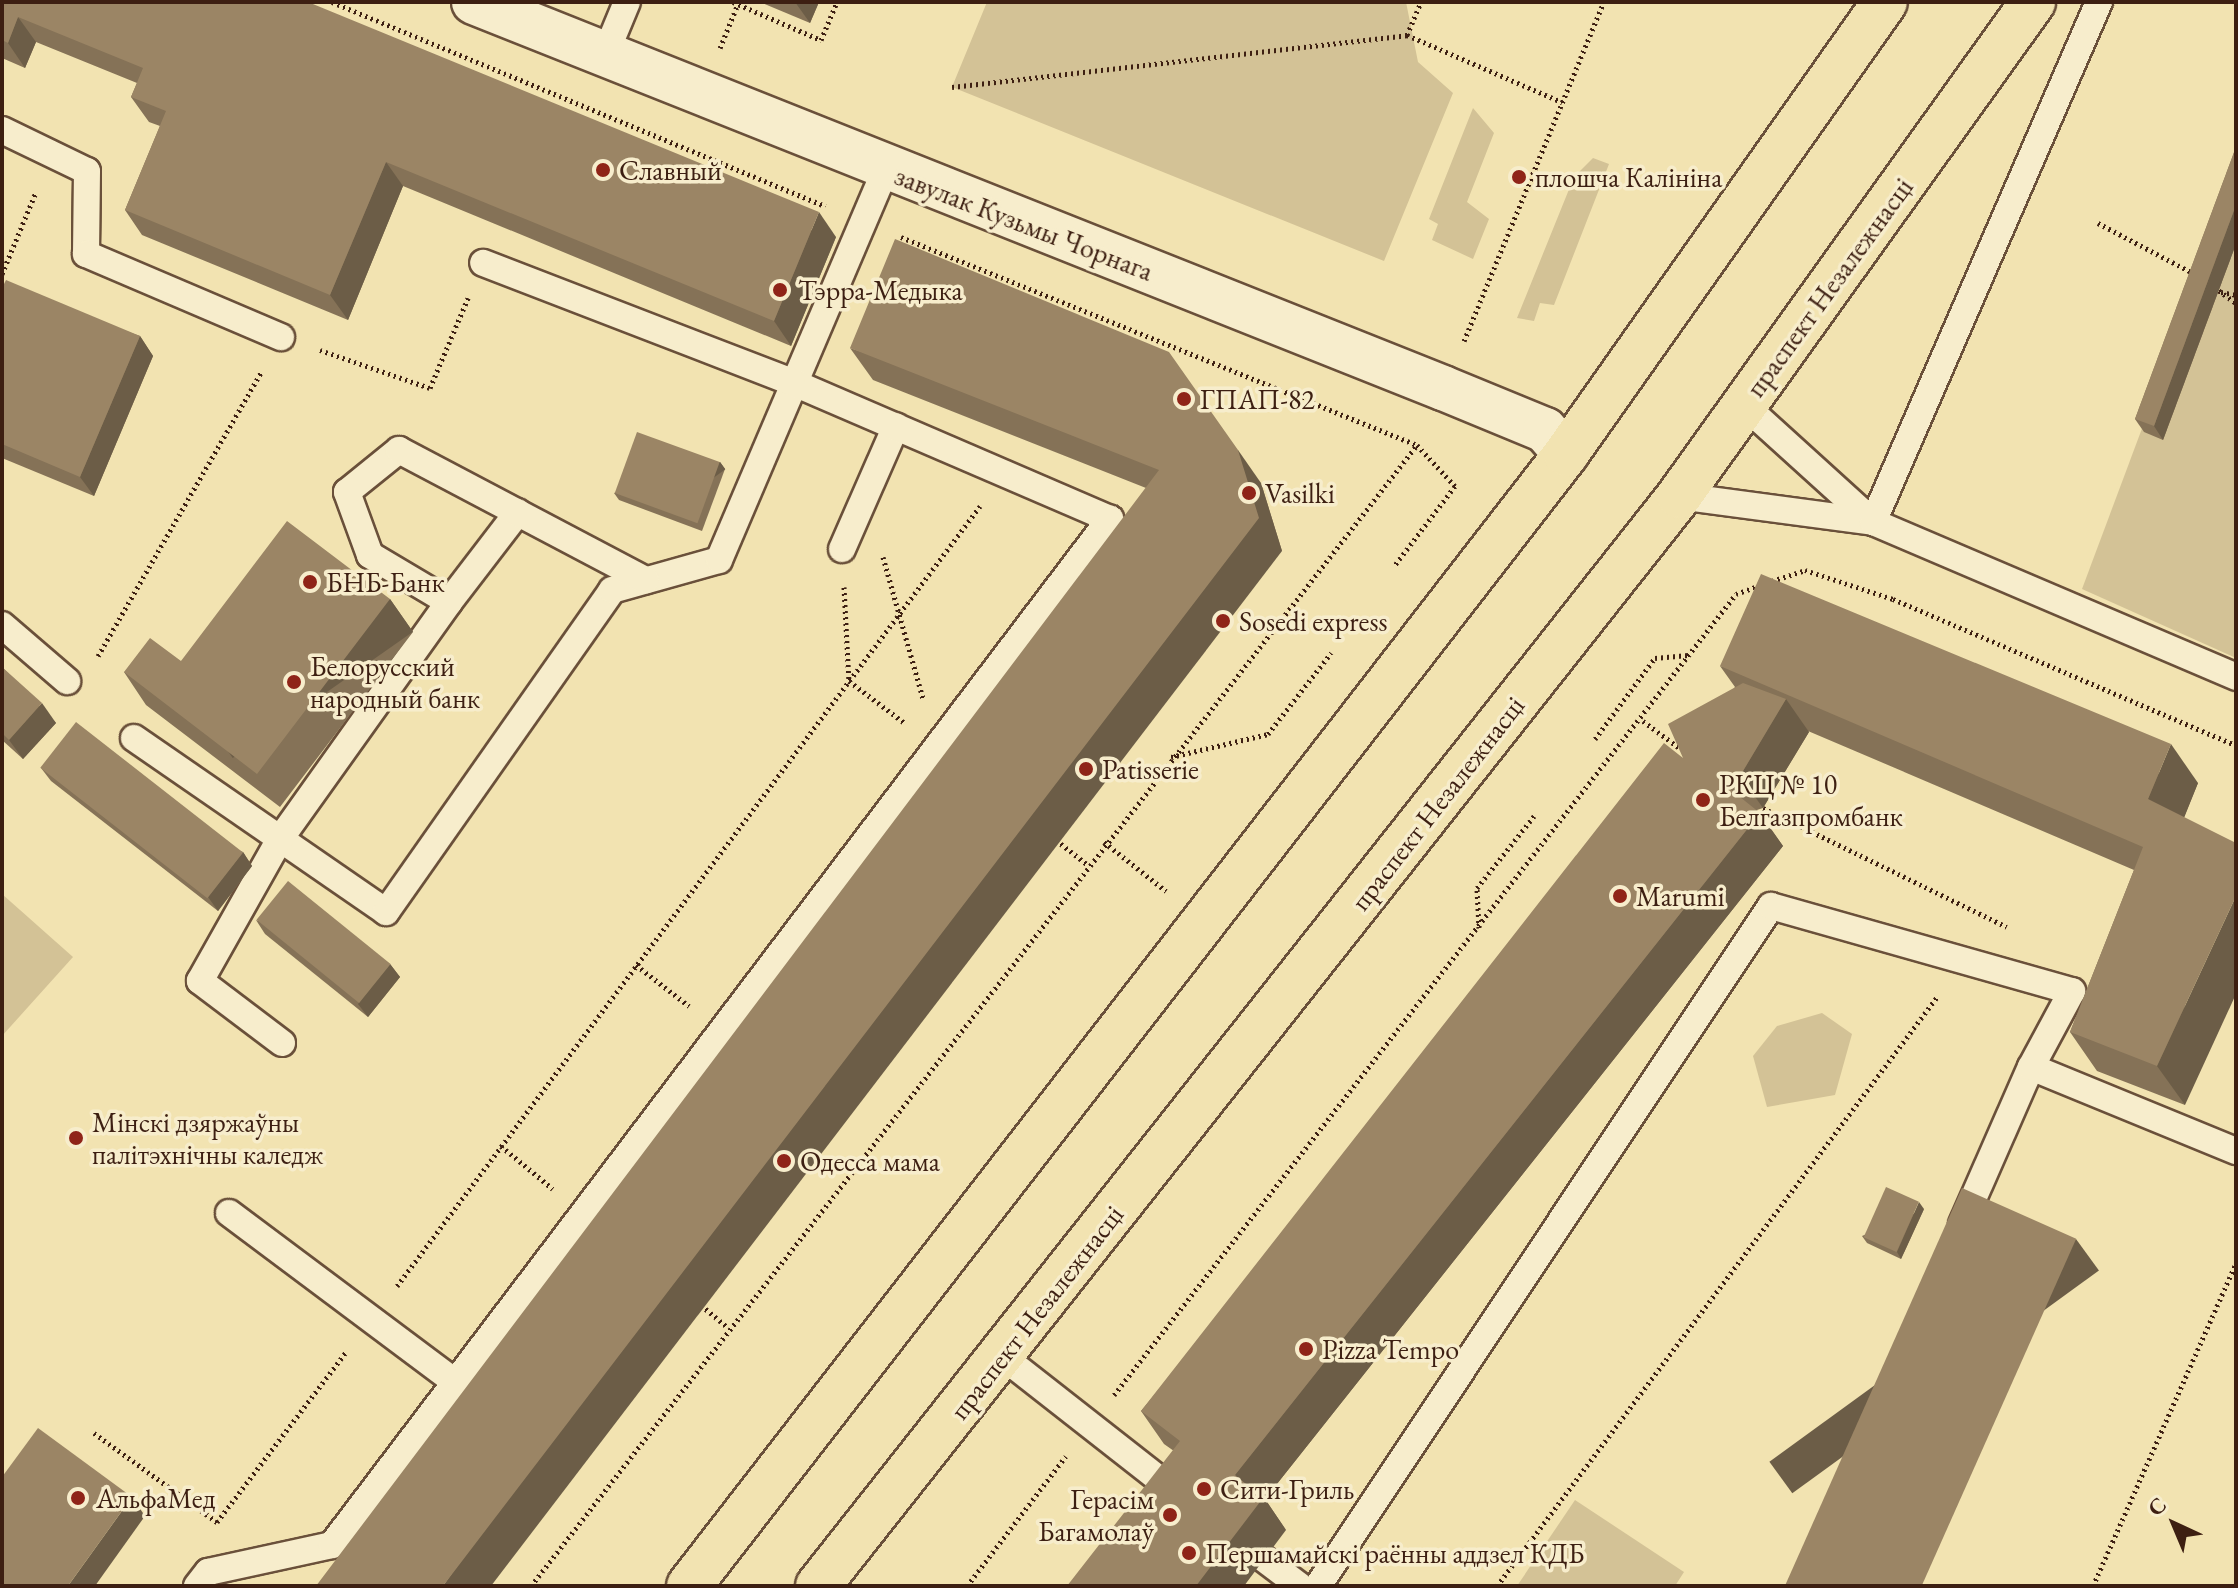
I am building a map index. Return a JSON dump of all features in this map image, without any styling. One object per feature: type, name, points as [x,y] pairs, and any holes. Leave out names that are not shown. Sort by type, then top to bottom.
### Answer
[{"type":"main road","points":[[689,1586],[1566,454],[1885,2]]},
{"type":"main road","name":"праспект Незалежнасці","points":[[818,1586],[1679,496],[2033,2]]},
{"type":"street","name":"завулак Кузьмы Чорнага","points":[[474,2],[1545,430],[1566,454]]},
{"type":"lane","points":[[605,55],[627,2]]},
{"type":"lane","points":[[1873,522],[2099,2]]},
{"type":"lane","points":[[2,130],[87,171],[86,254],[281,337]]},
{"type":"lane","points":[[134,738],[386,912],[612,590],[719,560],[792,382],[886,169]]},
{"type":"lane","points":[[202,1579],[332,1545],[1110,519],[792,382],[483,263]]},
{"type":"lane","points":[[1744,405],[1873,522]]},
{"type":"lane","points":[[842,549],[896,426]]},
{"type":"lane","points":[[449,602],[370,555],[347,492],[399,450],[646,580]]},
{"type":"lane","points":[[1679,496],[1873,522],[2236,677]]},
{"type":"lane","points":[[282,1043],[200,981],[280,839],[449,602],[518,512]]},
{"type":"lane","points":[[2,625],[67,681]]},
{"type":"lane","points":[[1318,1586],[1771,906],[2072,991],[2031,1067],[1949,1254]]},
{"type":"lane","points":[[2031,1067],[2236,1151]]},
{"type":"lane","points":[[229,1213],[455,1382]]},
{"type":"lane","points":[[1002,1356],[1184,1499]]},
{"type":"lane","points":[[1264,1559],[1300,1586]]},
{"type":"path","points":[[733,2],[821,40],[837,2]]},
{"type":"path","points":[[1407,35],[1421,2]]},
{"type":"path","points":[[1461,348],[1604,2]]},
{"type":"path","points":[[952,87],[1407,35],[1562,102]]},
{"type":"path","points":[[2,274],[51,154]]},
{"type":"path","points":[[2098,223],[2236,303]]},
{"type":"path","points":[[82,653],[94,664],[281,337],[430,388],[483,263]]},
{"type":"path","points":[[2219,291],[2236,295]]},
{"type":"path","points":[[531,1586],[727,1327],[1417,445],[1455,486],[1395,565]]},
{"type":"path","points":[[202,1579],[217,1522],[1004,473]]},
{"type":"path","points":[[865,495],[936,747]]},
{"type":"path","points":[[842,549],[849,681],[936,747]]},
{"type":"path","points":[[967,1586],[1643,721],[1736,594],[1805,570],[1893,599],[2236,745]]},
{"type":"path","points":[[1170,758],[1268,734],[1331,653]]},
{"type":"path","points":[[1595,739],[1655,658],[1691,655]]},
{"type":"path","points":[[1643,721],[1691,756]]},
{"type":"path","points":[[1763,808],[2017,932]]},
{"type":"path","points":[[1479,929],[1477,888],[1534,816]]},
{"type":"path","points":[[1056,840],[1087,864]]},
{"type":"path","points":[[1104,842],[1152,880]]},
{"type":"path","points":[[1497,1586],[1962,962]]},
{"type":"path","points":[[636,965],[722,1031]]},
{"type":"path","points":[[2093,1586],[2236,1264]]},
{"type":"path","points":[[700,1305],[727,1327]]},
{"type":"path","points":[[94,1433],[217,1522]]},
{"type":"shaded area","points":[[987,2],[1406,2],[1418,62],[1453,93],[1384,261],[952,87]]},
{"type":"shaded area","points":[[1473,108],[1494,133],[1467,202],[1489,219],[1473,259],[1432,240],[1438,224],[1429,219]]},
{"type":"shaded area","points":[[1593,158],[1609,164],[1554,305],[1540,303],[1534,321],[1517,318],[1574,177]]},
{"type":"shaded area","points":[[2236,177],[2236,658],[2082,589]]},
{"type":"shaded area","points":[[2,894],[73,957],[2,1036]]},
{"type":"shaded area","points":[[1822,1013],[1852,1034],[1835,1095],[1767,1107],[1753,1056],[1777,1026]]},
{"type":"shaded area","points":[[1575,1500],[1684,1572],[1675,1586],[1517,1586]]},
{"type":"building","points":[[2,2],[308,2],[819,212],[774,321],[386,162],[330,295],[125,210],[166,111],[131,97],[143,68],[18,17],[8,43],[2,40]]},
{"type":"building","points":[[2236,147],[2236,205],[2154,426],[2135,419]]},
{"type":"building","points":[[895,239],[1169,352],[1238,450],[1259,518],[443,1586],[316,1586],[1159,470],[850,348]]},
{"type":"building","points":[[6,280],[140,336],[80,477],[2,444],[2,288]]},
{"type":"building","points":[[637,432],[720,462],[697,523],[615,493]]},
{"type":"building","name":"Белорусский народный банк","points":[[287,521],[390,599],[257,774],[124,672],[150,638],[181,661]]},
{"type":"building","points":[[1761,574],[2171,744],[2148,799],[2236,843],[2236,896],[2157,1066],[2070,1032],[2143,847],[1720,666]]},
{"type":"building","points":[[2,667],[42,703],[9,740],[2,733]]},
{"type":"building","points":[[1743,683],[1786,699],[1740,776],[1720,781],[1760,813],[1235,1475],[1263,1498],[1196,1586],[1067,1586],[1180,1441],[1141,1411],[1664,743],[1683,758],[1668,724]]},
{"type":"building","points":[[76,722],[243,853],[207,898],[40,768]]},
{"type":"building","points":[[288,881],[391,964],[359,1003],[257,920]]},
{"type":"building","points":[[1886,1187],[1919,1202],[1897,1252],[1864,1237]]},
{"type":"building","points":[[1962,1188],[2076,1239],[1922,1586],[1785,1585]]},
{"type":"building","points":[[38,1428],[132,1497],[68,1586],[2,1586],[2,1477]]},
{"type":"place","name":"Славный","points":[[603,170]]},
{"type":"place","name":"плошча Калініна","points":[[1519,177]]},
{"type":"place","name":"Тэрра-Медыка","points":[[780,290]]},
{"type":"place","name":"ГПАП-82","points":[[1184,399]]},
{"type":"place","name":"Vasilki","points":[[1249,493]]},
{"type":"place","name":"БНБ-Банк","points":[[310,582]]},
{"type":"place","name":"Sosedi express","points":[[1223,621]]},
{"type":"place","name":"Белорусский народный банк","points":[[294,682]]},
{"type":"place","name":"Patisserie","points":[[1086,769]]},
{"type":"place","name":"РКЦ № 10 Белгазпромбанк","points":[[1703,800]]},
{"type":"place","name":"Marumi","points":[[1620,896]]},
{"type":"place","name":"Мінскі дзяржаўны палітэхнічны каледж","points":[[76,1138]]},
{"type":"place","name":"Одесса мама","points":[[784,1161]]},
{"type":"place","name":"Pizza Tempo","points":[[1306,1349]]},
{"type":"place","name":"Сити-Гриль","points":[[1204,1489]]},
{"type":"place","name":"АльфаМед","points":[[78,1498]]},
{"type":"place","name":"Герасім Багамолаў","points":[[1170,1515]]},
{"type":"place","name":"Першамайскі раённы аддзел КДБ","points":[[1189,1553]]}]
